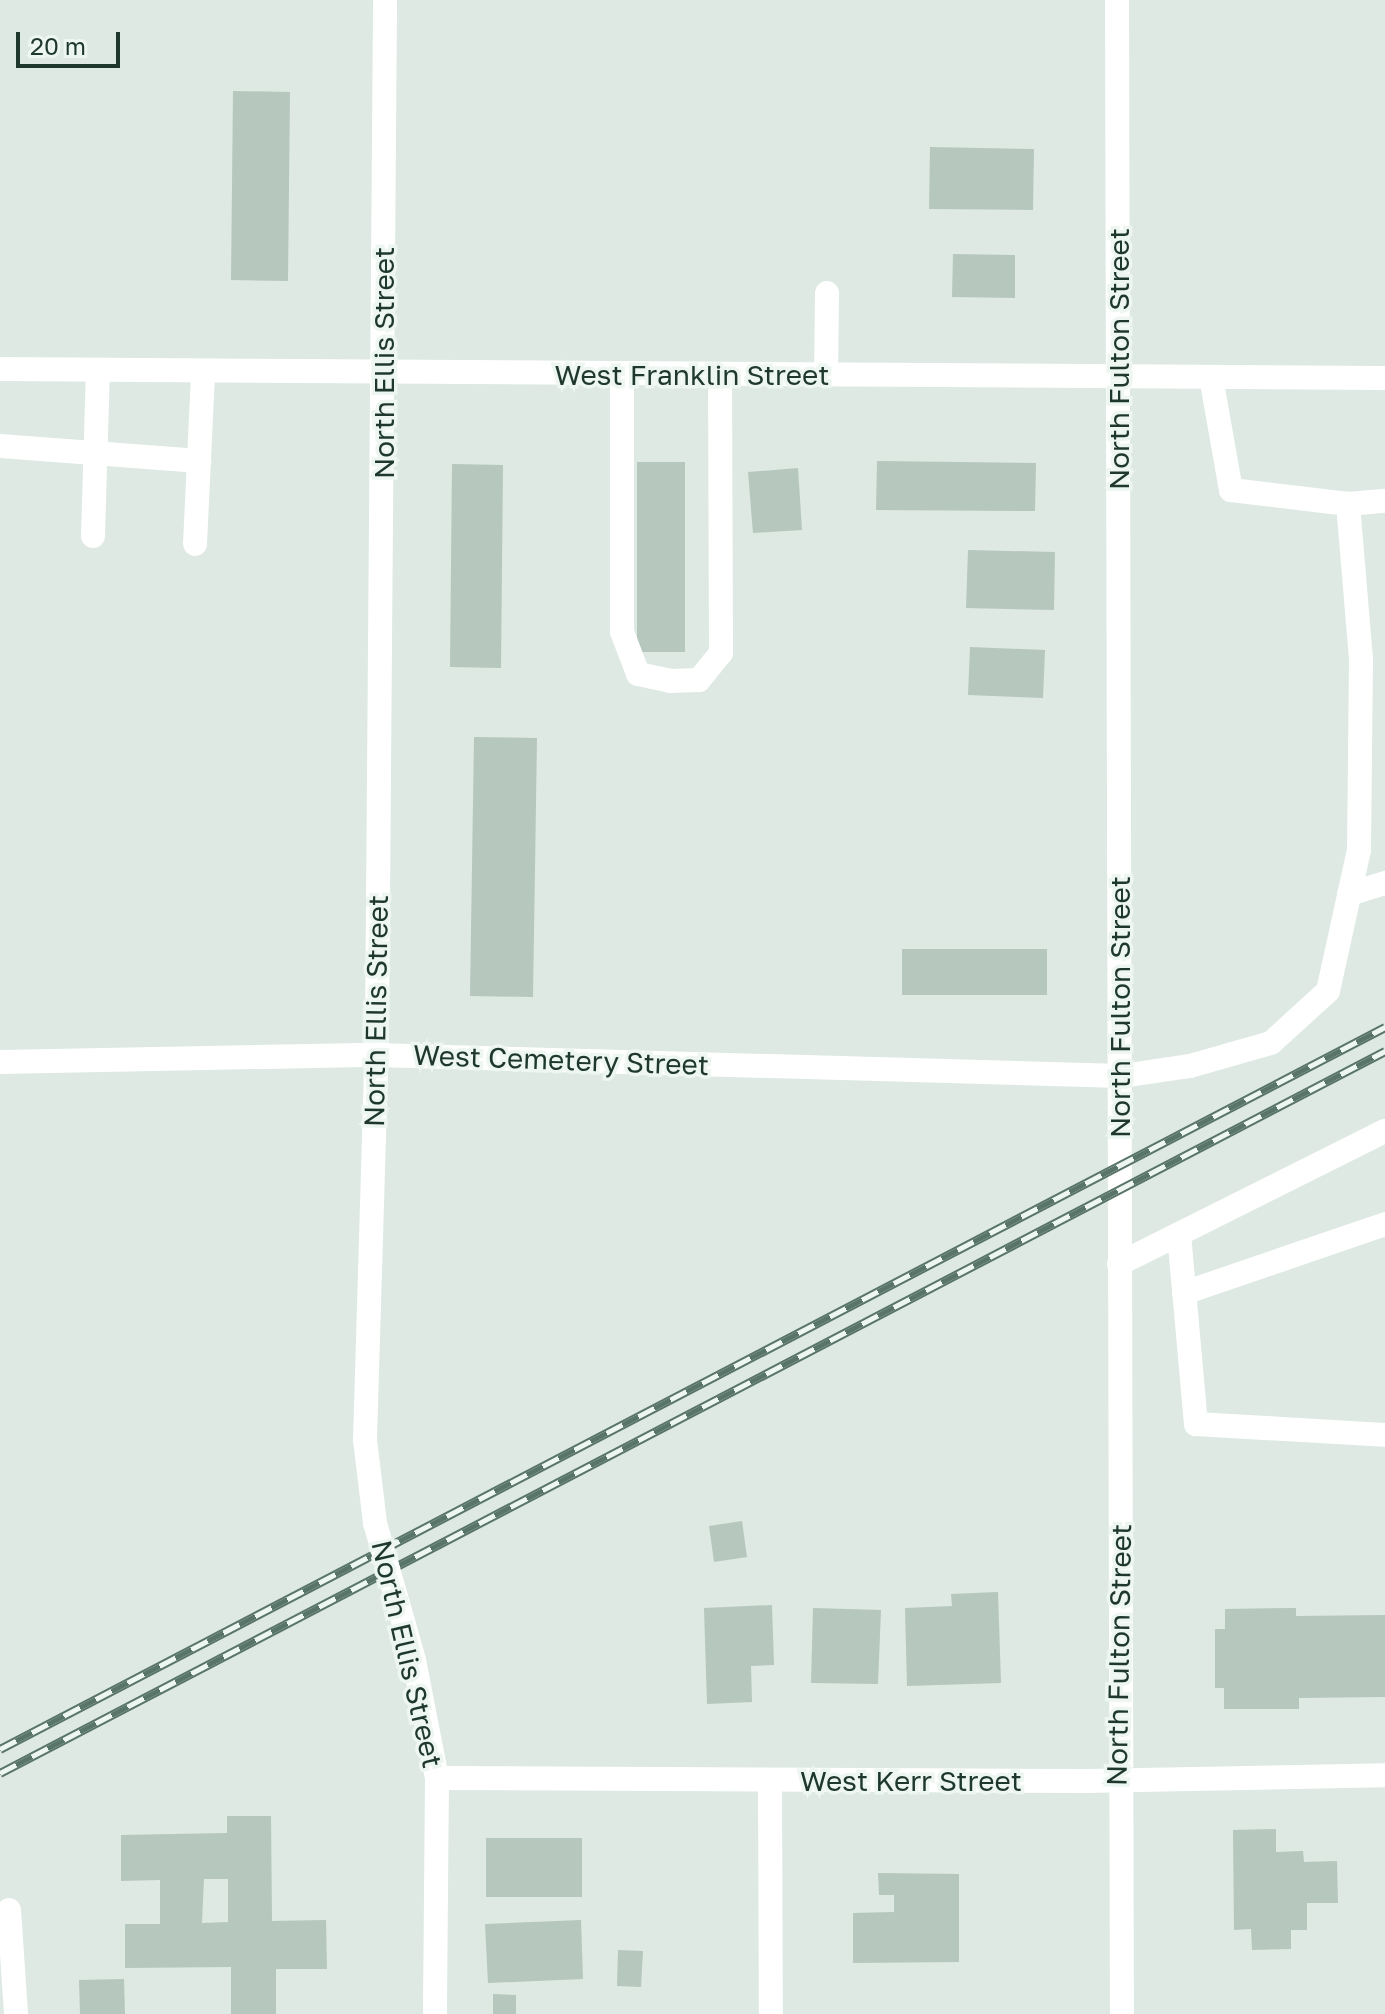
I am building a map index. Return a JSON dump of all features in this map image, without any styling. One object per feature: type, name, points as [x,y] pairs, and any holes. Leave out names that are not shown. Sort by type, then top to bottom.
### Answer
[{"type":"street","name":"North Ellis Street","points":[[385,0],[376,1055],[365,1440],[375,1523],[414,1660],[437,1778],[435,2014]]},
{"type":"street","name":"North Fulton Street","points":[[1117,0],[1122,1076],[1117,1780],[1122,2014]]},
{"type":"street","points":[[826,376],[827,293]]},
{"type":"street","name":"West Franklin Street","points":[[0,369],[203,374],[1385,378]]},
{"type":"street","points":[[93,536],[99,453],[98,370]]},
{"type":"street","points":[[195,544],[203,374]]},
{"type":"street","points":[[622,375],[622,632],[638,674],[670,681],[699,680],[721,653],[720,375]]},
{"type":"street","points":[[1211,377],[1231,490],[1348,504],[1385,501]]},
{"type":"street","points":[[0,446],[199,461]]},
{"type":"street","name":"West Cemetery Street","points":[[0,1062],[376,1055],[1122,1076],[1190,1066],[1271,1043],[1328,991],[1359,850],[1361,659],[1348,504]]},
{"type":"street","points":[[1349,894],[1385,883]]},
{"type":"street","points":[[1119,1264],[1385,1131]]},
{"type":"street","points":[[1184,1293],[1385,1224]]},
{"type":"street","points":[[1179,1234],[1196,1424],[1385,1435]]},
{"type":"street","name":"West Kerr Street","points":[[437,1778],[1117,1780],[1385,1775]]},
{"type":"street","points":[[770,1780],[771,2014]]},
{"type":"street","points":[[9,1910],[16,2014]]},
{"type":"building","points":[[233,91],[290,92],[288,281],[231,280]]},
{"type":"building","points":[[930,147],[1034,149],[1033,210],[929,209]]},
{"type":"building","points":[[953,254],[1015,255],[1015,298],[952,297]]},
{"type":"building","points":[[877,461],[1036,463],[1035,511],[876,510]]},
{"type":"building","points":[[637,462],[685,462],[685,652],[637,652]]},
{"type":"building","points":[[452,464],[503,465],[501,668],[450,667]]},
{"type":"building","points":[[798,468],[802,530],[753,533],[748,472]]},
{"type":"building","points":[[968,550],[1055,552],[1054,610],[966,608]]},
{"type":"building","points":[[970,647],[1045,650],[1043,698],[968,695]]},
{"type":"building","points":[[474,737],[537,738],[533,997],[470,996]]},
{"type":"building","points":[[902,949],[1047,949],[1047,995],[902,995]]},
{"type":"building","points":[[742,1521],[747,1557],[714,1562],[709,1526]]},
{"type":"building","points":[[998,1592],[1001,1683],[907,1686],[905,1608],[952,1606],[951,1594]]},
{"type":"building","points":[[772,1605],[774,1665],[751,1666],[752,1702],[707,1704],[704,1608]]},
{"type":"building","points":[[813,1608],[881,1610],[878,1684],[811,1683]]},
{"type":"building","points":[[1296,1608],[1296,1616],[1385,1615],[1385,1697],[1299,1698],[1299,1709],[1224,1709],[1224,1688],[1215,1688],[1215,1629],[1225,1629],[1225,1609]]},
{"type":"building","points":[[227,1816],[271,1816],[272,1921],[326,1920],[327,1969],[276,1969],[276,2014],[231,2014],[231,1967],[125,1968],[125,1924],[160,1924],[160,1880],[121,1881],[121,1835],[227,1833]],"holes":[[[204,1879],[228,1879],[228,1922],[202,1923]]]},
{"type":"building","points":[[1276,1829],[1276,1852],[1303,1851],[1304,1862],[1337,1861],[1338,1903],[1307,1903],[1307,1930],[1291,1930],[1291,1949],[1252,1950],[1251,1929],[1234,1930],[1233,1830]]},
{"type":"building","points":[[486,1838],[582,1838],[582,1897],[486,1897]]},
{"type":"building","points":[[878,1873],[959,1874],[959,1962],[853,1963],[853,1913],[894,1912],[894,1895],[879,1895]]},
{"type":"building","points":[[581,1920],[583,1979],[488,1983],[485,1924]]},
{"type":"building","points":[[618,1950],[643,1951],[641,1987],[617,1986]]},
{"type":"building","points":[[124,1979],[125,2014],[80,2014],[79,1980]]},
{"type":"building","points":[[493,1994],[516,1995],[516,2014],[493,2014]]},
{"type":"railway","points":[[0,1749],[1385,1027]]},
{"type":"railway","points":[[0,1773],[1385,1051]]}]
